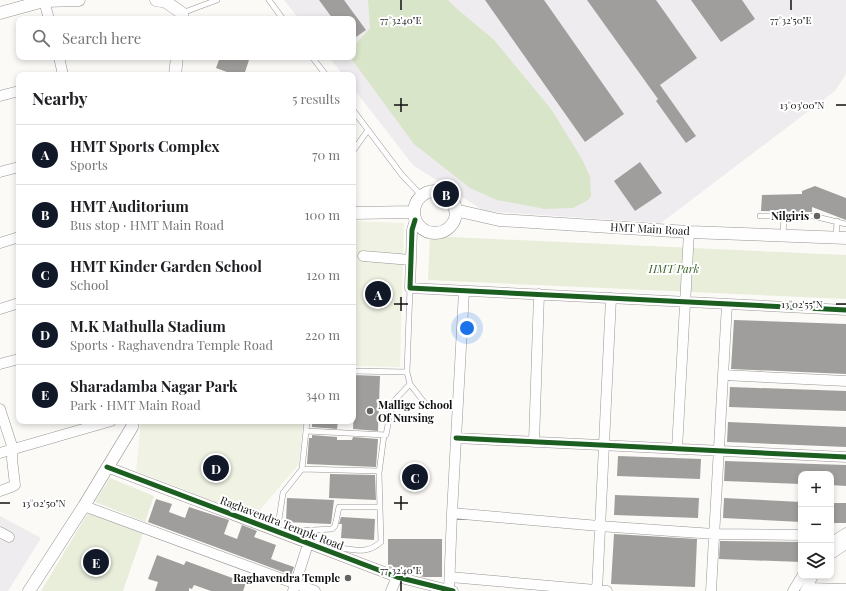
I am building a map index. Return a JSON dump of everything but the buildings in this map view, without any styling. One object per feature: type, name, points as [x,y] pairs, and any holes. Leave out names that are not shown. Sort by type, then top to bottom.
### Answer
[{"type":"street","points":[[0,13],[43,1],[79,0]]},
{"type":"street","points":[[156,0],[166,2],[182,16]]},
{"type":"street","points":[[43,1],[48,16]]},
{"type":"street","points":[[60,60],[62,72]]},
{"type":"street","points":[[175,72],[177,60]]},
{"type":"street","points":[[0,96],[16,92]]},
{"type":"street","points":[[0,172],[16,168]]},
{"type":"street","points":[[414,216],[418,226],[424,230],[432,233],[439,232],[446,230],[452,225],[455,217],[455,205],[452,199],[439,191],[432,191],[421,195],[416,201],[412,230],[410,288],[846,310]]},
{"type":"street","name":"HMT Main Road","points":[[455,210],[499,220],[689,232],[841,238]]},
{"type":"street","points":[[356,212],[414,216]]},
{"type":"street","points":[[677,449],[689,232]]},
{"type":"street","points":[[0,243],[16,238]]},
{"type":"street","points":[[363,256],[411,260]]},
{"type":"street","points":[[451,590],[452,513],[464,291]]},
{"type":"street","points":[[534,442],[539,294]]},
{"type":"street","points":[[450,577],[600,591],[599,526],[611,298]]},
{"type":"street","points":[[0,309],[16,304]]},
{"type":"street","points":[[710,591],[727,304]]},
{"type":"street","points":[[0,364],[16,360]]},
{"type":"street","points":[[723,376],[846,381]]},
{"type":"street","points":[[0,409],[13,449],[12,459],[15,485],[0,490]]},
{"type":"street","points":[[0,453],[100,424]]},
{"type":"street","points":[[29,591],[84,506],[132,424]]},
{"type":"street","points":[[456,438],[846,457]]},
{"type":"street","name":"Raghavendra Temple Road","points":[[107,467],[397,577],[435,589],[451,590]]},
{"type":"street","points":[[84,506],[294,587],[315,591]]},
{"type":"street","points":[[452,513],[599,526],[714,534],[798,535]]},
{"type":"street","points":[[0,532],[9,538]]},
{"type":"street","points":[[834,541],[846,533]]},
{"type":"street","points":[[294,587],[308,544]]},
{"type":"street","points":[[834,552],[846,544]]},
{"type":"street","points":[[391,591],[397,577]]},
{"type":"street","points":[[793,591],[800,579]]},
{"type":"street","points":[[811,579],[806,589],[846,589]]},
{"type":"lane","points":[[182,16],[217,0]]},
{"type":"lane","points":[[269,0],[281,16]]},
{"type":"lane","points":[[314,60],[324,72]]},
{"type":"lane","points":[[356,114],[402,175],[421,195]]},
{"type":"lane","points":[[356,147],[368,130]]},
{"type":"lane","points":[[760,216],[813,216],[846,224]]},
{"type":"lane","points":[[783,236],[784,216]]},
{"type":"lane","points":[[837,221],[841,238]]},
{"type":"lane","points":[[410,288],[407,372],[410,384],[426,406]]},
{"type":"lane","points":[[356,372],[407,372]]},
{"type":"lane","points":[[340,548],[368,550],[374,548],[381,542],[379,471],[384,435],[386,435],[390,414],[395,400],[410,384]]},
{"type":"lane","points":[[307,424],[302,469],[283,493],[277,532],[332,529],[335,526],[339,506],[380,507]]},
{"type":"lane","points":[[307,431],[384,435]]},
{"type":"lane","points":[[302,469],[379,471]]},
{"type":"shaded area","points":[[284,0],[846,0],[846,74],[835,91],[661,223],[484,211],[413,165],[356,92],[356,72],[341,72],[331,60],[356,60],[356,16],[297,16]]},
{"type":"shaded area","points":[[0,516],[41,538],[8,591],[0,591]]},
{"type":"green space","points":[[368,0],[448,0],[494,40],[551,109],[582,159],[590,177],[591,196],[588,200],[573,208],[545,209],[497,200],[470,188],[414,144],[352,60],[356,60],[356,44],[370,28]]},
{"type":"green space","points":[[356,221],[404,223],[400,367],[356,366]]},
{"type":"green space","name":"HMT Park","points":[[430,236],[846,255],[846,299],[428,280]]},
{"type":"green space","points":[[141,424],[303,424],[299,464],[254,517],[136,471]]},
{"type":"green space","points":[[110,478],[154,496],[145,522],[95,502]]},
{"type":"green space","points":[[88,513],[143,533],[123,591],[41,591]]},
{"type":"cycle path","points":[[415,220],[412,230],[410,288],[846,310]]},
{"type":"cycle path","points":[[456,438],[846,457]]},
{"type":"cycle path","points":[[107,467],[397,577],[453,591]]},
{"type":"place","name":"HMT Auditorium","points":[[446,194]]},
{"type":"place","name":"Nilgiris","points":[[817,216]]},
{"type":"place","name":"HMT Sports Complex","points":[[378,294]]},
{"type":"place","name":"Mallige School Of Nursing","points":[[370,411]]},
{"type":"place","name":"M.K Mathulla Stadium","points":[[216,468]]},
{"type":"place","name":"HMT Kinder Garden School","points":[[415,477]]},
{"type":"place","name":"Sharadamba Nagar Park","points":[[96,562]]},
{"type":"place","name":"Raghavendra Temple","points":[[348,578]]}]
